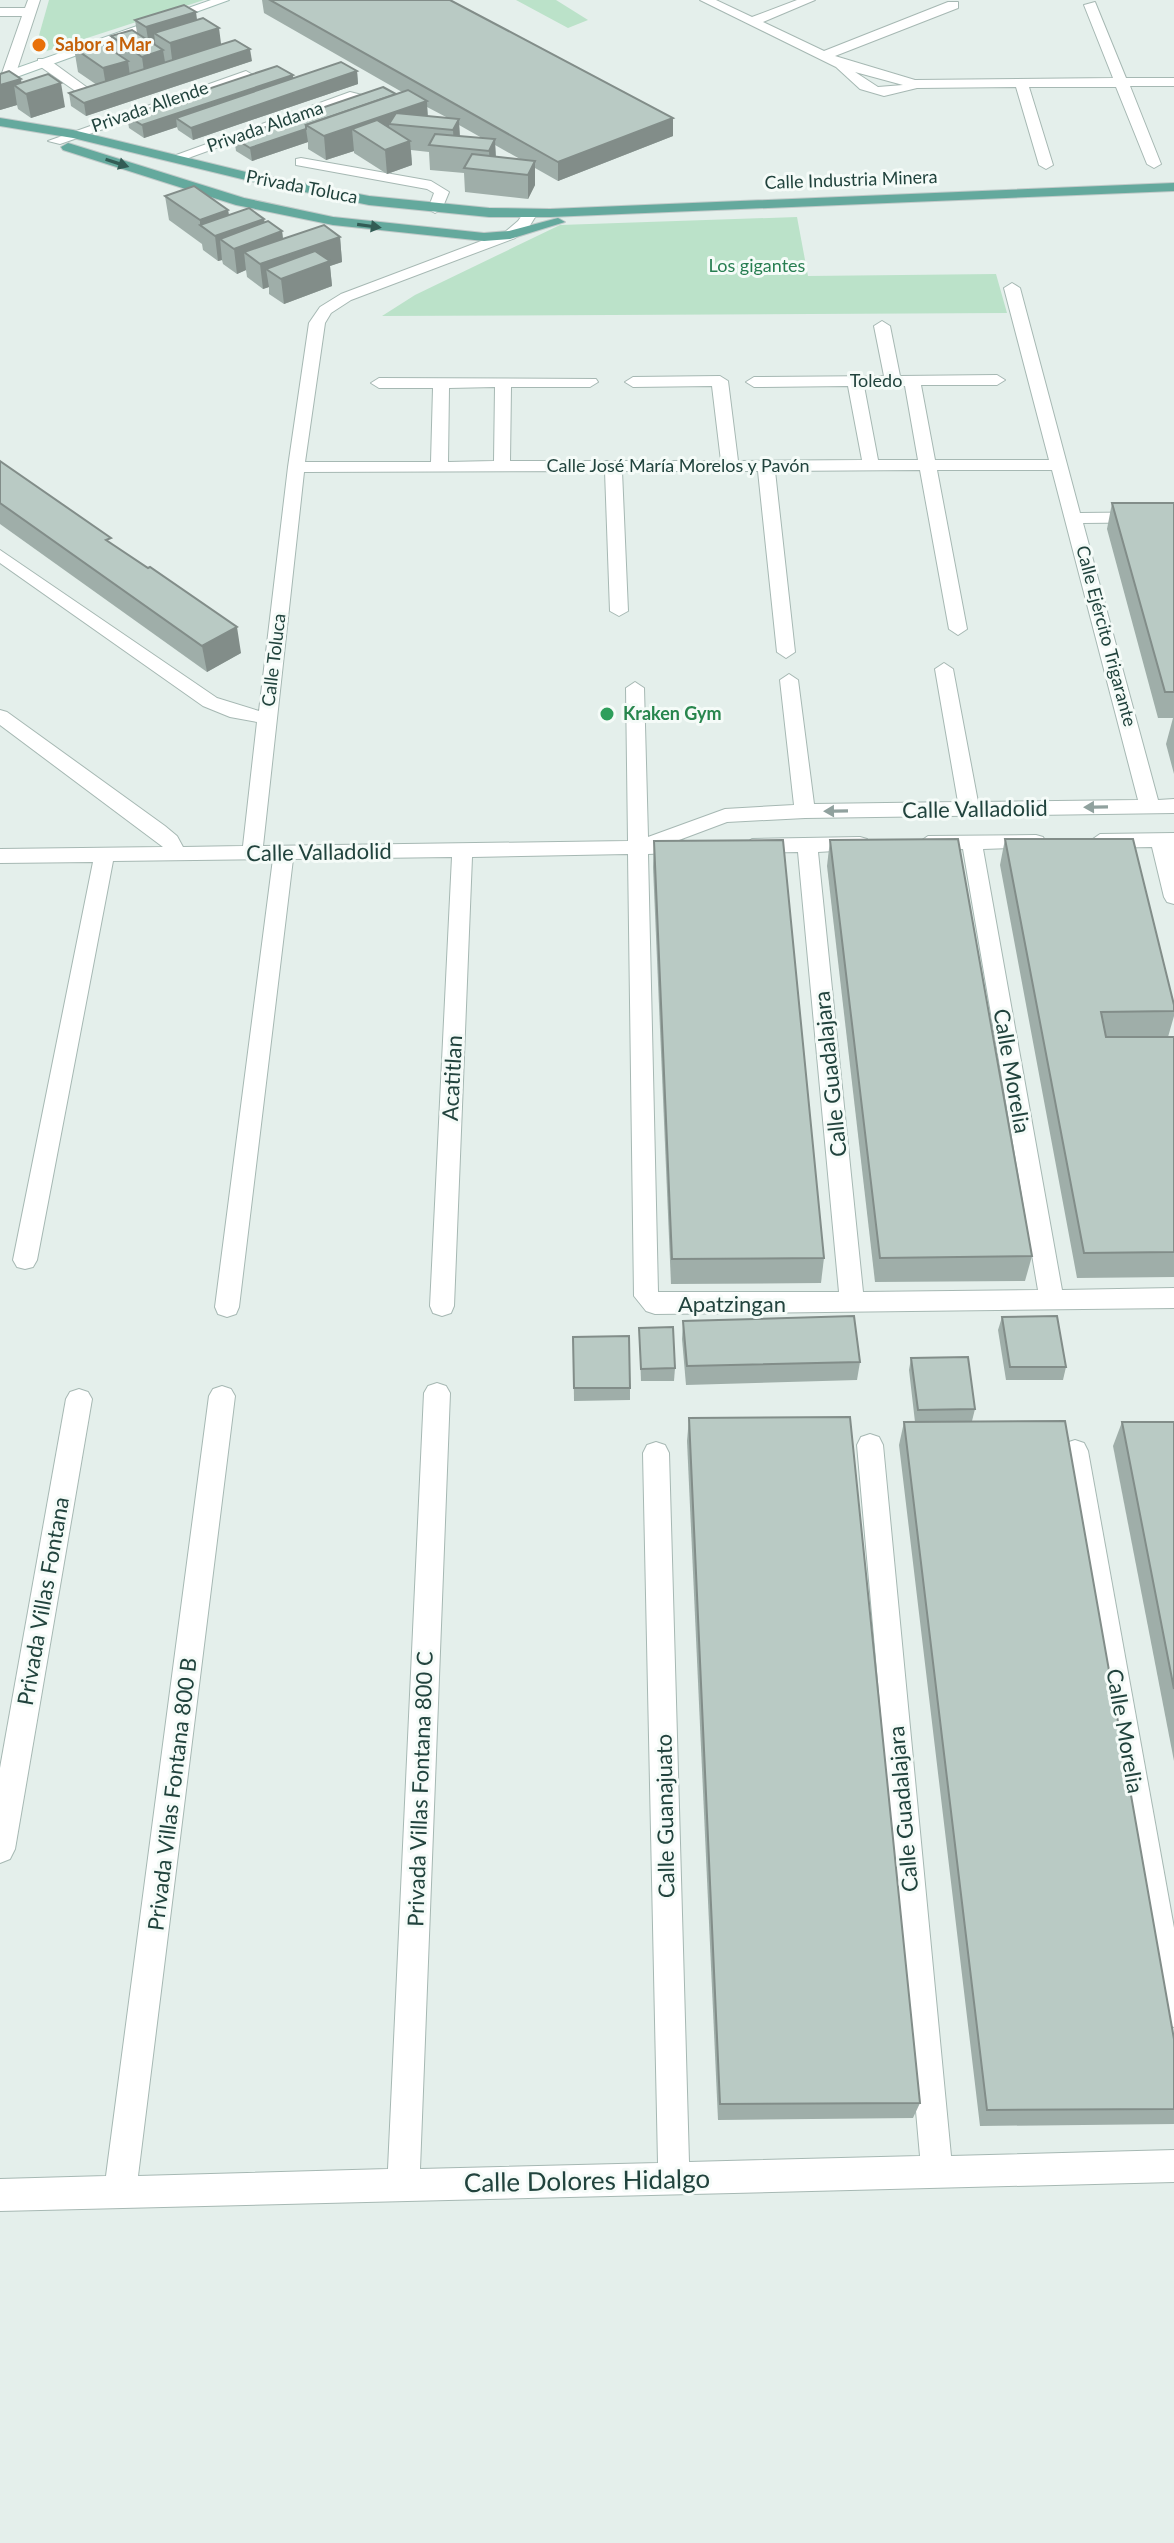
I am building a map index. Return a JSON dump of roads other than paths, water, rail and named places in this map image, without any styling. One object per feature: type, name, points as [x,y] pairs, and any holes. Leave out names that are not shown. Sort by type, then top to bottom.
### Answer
[{"type":"main road","name":"Privada Toluca","points":[[0,122],[207,192],[284,212],[445,235],[510,235],[539,228]]},
{"type":"main road","name":"Privada Toluca","points":[[51,137],[73,134],[291,185],[435,209],[530,214]]},
{"type":"main road","name":"Calle Industria Minera","points":[[530,214],[1174,187]]},
{"type":"main road","name":"Calle Industria Minera","points":[[539,228],[558,222],[1174,196]]},
{"type":"street","points":[[5,73],[223,0]]},
{"type":"street","points":[[706,0],[841,64],[855,83],[869,90],[895,91],[915,84],[1174,82]]},
{"type":"street","points":[[751,22],[809,0]]},
{"type":"street","points":[[824,56],[953,5]]},
{"type":"street","points":[[1090,5],[1154,164]]},
{"type":"street","points":[[5,73],[32,6]]},
{"type":"street","points":[[0,12],[32,6]]},
{"type":"street","points":[[38,64],[89,94]]},
{"type":"street","name":"Privada Allende","points":[[73,134],[246,75]]},
{"type":"street","points":[[1021,83],[1046,165]]},
{"type":"street","name":"Privada Aldama","points":[[175,158],[355,95]]},
{"type":"street","points":[[301,162],[431,185],[442,192],[435,209]]},
{"type":"street","points":[[296,467],[315,332],[325,310],[381,299],[507,246],[539,228],[550,213]]},
{"type":"street","name":"Privada Toluca","points":[[325,310],[363,289],[510,235],[524,224],[530,214]]},
{"type":"street","name":"Calle Ejército Trigarante","points":[[1012,288],[1150,807]]},
{"type":"street","points":[[882,326],[893,381]]},
{"type":"street","name":"Toledo","points":[[754,382],[997,380]]},
{"type":"street","points":[[633,382],[720,381],[730,466]]},
{"type":"street","points":[[855,381],[871,466]]},
{"type":"street","points":[[912,381],[958,629]]},
{"type":"street","points":[[439,467],[441,382]]},
{"type":"street","points":[[502,466],[503,382]]},
{"type":"street","points":[[379,383],[590,382]]},
{"type":"street","name":"Calle José María Morelos y Pavón","points":[[296,467],[1061,465]]},
{"type":"street","points":[[613,466],[619,611]]},
{"type":"street","points":[[766,466],[786,652]]},
{"type":"street","name":"Calle Toluca","points":[[252,853],[296,467]]},
{"type":"street","points":[[1075,518],[1174,517]]},
{"type":"street","points":[[0,555],[210,702],[237,713],[267,718]]},
{"type":"street","points":[[944,669],[969,809]]},
{"type":"street","points":[[789,680],[805,811]]},
{"type":"street","points":[[635,688],[638,848]]},
{"type":"street","points":[[0,716],[158,831],[170,841],[176,854]]},
{"type":"street","name":"Calle Valladolid","points":[[638,848],[725,816],[805,811],[1174,806]]},
{"type":"street","points":[[1082,841],[1167,840],[1174,897]]},
{"type":"street","name":"Calle Valladolid","points":[[912,844],[1050,842]]},
{"type":"street","name":"Calle Morelia","points":[[972,843],[1052,1299]]},
{"type":"street","name":"Calle Valladolid","points":[[730,846],[882,844]]},
{"type":"street","name":"Calle Guadalajara","points":[[807,845],[852,1303]]},
{"type":"street","name":"Calle Valladolid","points":[[0,856],[699,847]]},
{"type":"street","name":"Apatzingan","points":[[638,848],[646,1296],[655,1304],[1174,1298]]},
{"type":"street","name":"Acatitlan","points":[[442,1306],[462,851]]},
{"type":"street","points":[[227,1307],[284,853]]},
{"type":"street","points":[[25,1260],[104,855]]},
{"type":"street","name":"Privada Villas Fontana 800 C","points":[[403,2185],[437,1393]]},
{"type":"street","name":"Privada Villas Fontana 800 B","points":[[120,2193],[222,1396]]},
{"type":"street","name":"Privada Villas Fontana","points":[[0,1849],[79,1399]]},
{"type":"street","name":"Calle Guadalajara","points":[[870,1445],[937,2172]]},
{"type":"street","name":"Calle Morelia","points":[[1075,1451],[1174,2012]]},
{"type":"street","name":"Calle Guanajuato","points":[[656,1453],[674,2179]]},
{"type":"street","name":"Calle Dolores Hidalgo","points":[[0,2195],[1174,2166]]},
{"type":"place","name":"Sabor a Mar","points":[[39,45]]},
{"type":"place","name":"Kraken Gym","points":[[607,714]]},
{"type":"park label","name":"Los gigantes","points":[[757,266]]}]
